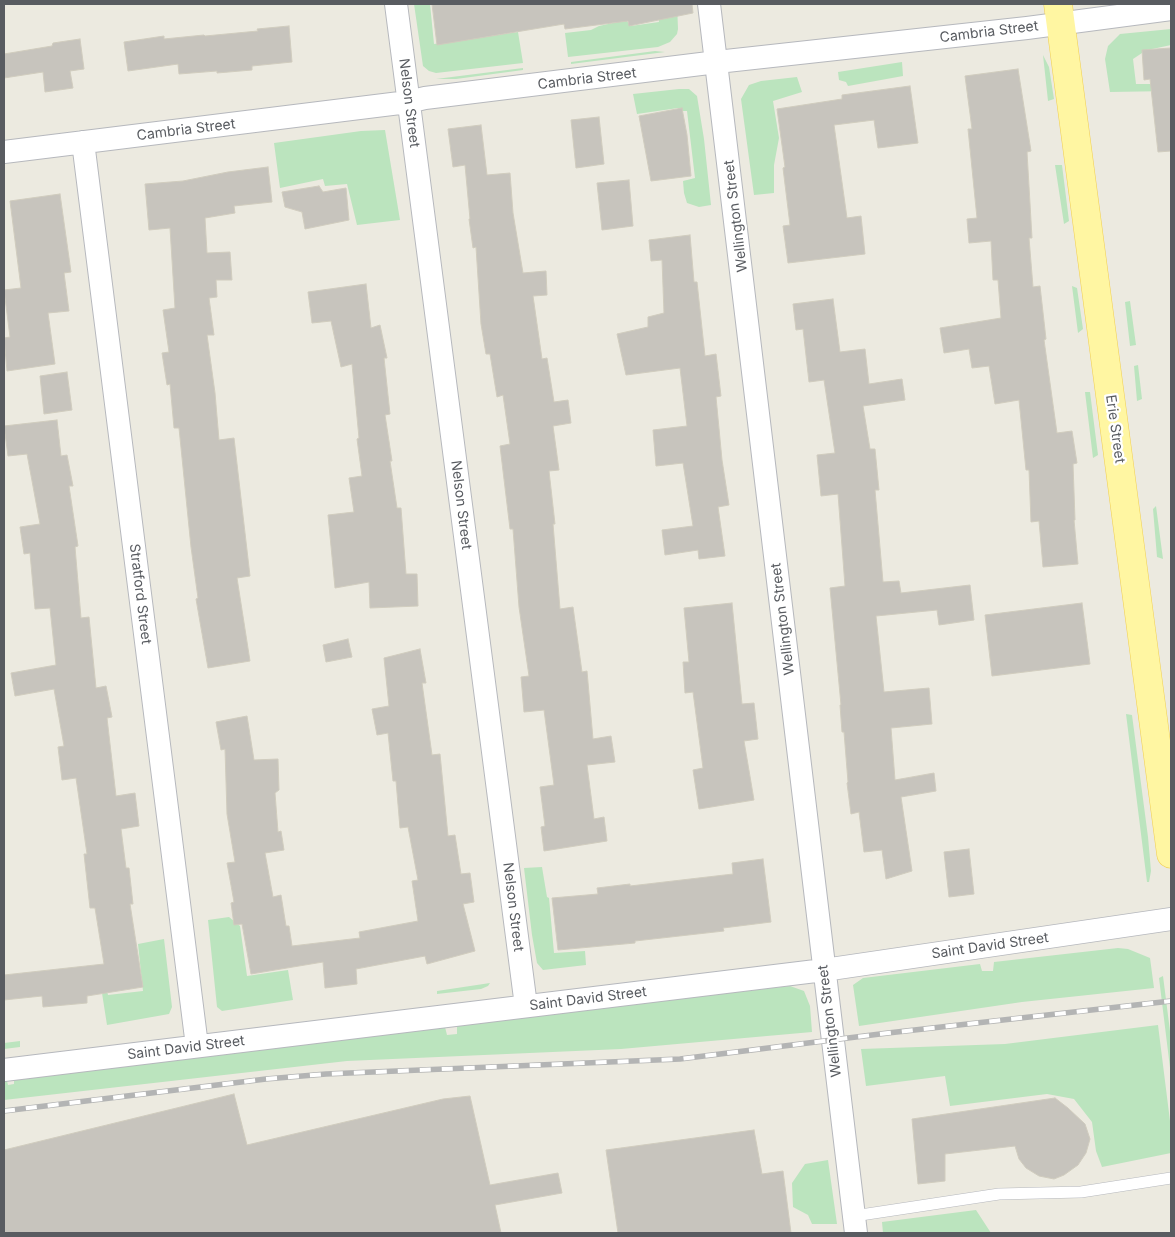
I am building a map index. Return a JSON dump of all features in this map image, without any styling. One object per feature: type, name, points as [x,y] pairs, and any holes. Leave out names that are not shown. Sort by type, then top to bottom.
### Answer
[{"type":"main road","name":"Erie Street","points":[[1060,13],[1171,854]]},
{"type":"street","name":"Nelson Street","points":[[396,4],[526,1006]]},
{"type":"street","name":"Wellington Street","points":[[710,4],[855,1225]]},
{"type":"street","name":"Cambria Street","points":[[4,152],[717,62],[1027,28],[1060,13],[1171,9]]},
{"type":"street","name":"Stratford Street","points":[[83,142],[197,1046]]},
{"type":"street","name":"Saint David Street","points":[[4,1070],[824,970],[1171,919]]},
{"type":"lane","points":[[855,1225],[999,1194],[1080,1192],[1171,1178]]},
{"type":"green space","points":[[414,4],[430,4],[434,44],[518,32],[523,63],[436,73],[429,71],[423,66]]},
{"type":"green space","points":[[657,4],[677,4],[678,29],[677,34],[670,42],[658,47],[568,57],[565,33],[591,30],[599,26],[626,20],[631,26],[659,22]]},
{"type":"green space","points":[[1171,29],[1171,45],[1143,51],[1133,59],[1136,84],[1171,84],[1171,91],[1110,92],[1105,59],[1108,46],[1120,34]]},
{"type":"green space","points":[[655,51],[665,52],[571,64],[571,62]]},
{"type":"green space","points":[[1043,55],[1049,67],[1054,99],[1048,101]]},
{"type":"green space","points":[[902,62],[903,76],[848,86],[846,82],[839,80],[838,72]]},
{"type":"green space","points":[[523,68],[523,70],[456,79],[436,79]]},
{"type":"green space","points":[[797,77],[802,92],[773,101],[779,138],[774,165],[774,193],[754,195],[741,99],[749,85],[761,81]]},
{"type":"green space","points":[[689,89],[697,96],[711,205],[699,207],[687,203],[684,193],[683,181],[695,178],[687,111],[680,111],[678,108],[637,114],[633,94]]},
{"type":"green space","points":[[385,130],[400,220],[357,225],[347,184],[325,186],[323,179],[280,188],[274,143],[361,131]]},
{"type":"green space","points":[[1055,165],[1062,165],[1069,221],[1064,224]]},
{"type":"green space","points":[[1072,286],[1077,288],[1083,329],[1078,333]]},
{"type":"green space","points":[[1130,301],[1136,345],[1130,346],[1125,302]]},
{"type":"green space","points":[[1138,365],[1142,399],[1137,401],[1134,366]]},
{"type":"green space","points":[[1085,392],[1090,392],[1098,455],[1093,458]]},
{"type":"green space","points":[[1156,506],[1163,559],[1157,557],[1153,509]]},
{"type":"green space","points":[[1126,714],[1132,715],[1148,837],[1151,871],[1149,882],[1147,882]]},
{"type":"green space","points":[[542,867],[547,897],[549,898],[554,953],[585,951],[586,965],[543,970],[537,963],[524,868]]},
{"type":"green space","points":[[229,917],[240,926],[247,976],[288,970],[293,1000],[222,1011],[217,1007],[208,920]]},
{"type":"green space","points":[[164,939],[172,1007],[169,1014],[107,1025],[99,974],[103,973],[108,995],[143,991],[138,944]]},
{"type":"green space","points":[[1118,948],[1128,949],[1150,958],[1154,988],[1022,1002],[859,1026],[853,985],[863,978],[980,964],[982,971],[993,971],[994,962]]},
{"type":"green space","points":[[1163,976],[1171,1039],[1171,1076],[1159,978]]},
{"type":"green space","points":[[490,983],[481,989],[437,994],[437,991]]},
{"type":"green space","points":[[790,986],[804,991],[810,1006],[812,1032],[621,1049],[347,1061],[4,1100],[4,1081],[7,1081],[8,1085],[14,1084],[14,1080],[445,1027],[447,1035],[457,1034],[457,1026]]},
{"type":"green space","points":[[1158,1025],[1171,1129],[1171,1153],[1102,1167],[1096,1151],[1092,1122],[1074,1099],[1047,1094],[950,1106],[945,1076],[866,1086],[861,1049],[1005,1044]]},
{"type":"green space","points":[[20,1041],[20,1047],[4,1049],[4,1043]]},
{"type":"green space","points":[[828,1160],[837,1224],[812,1224],[808,1215],[793,1207],[792,1183],[805,1164]]},
{"type":"green space","points":[[976,1210],[991,1233],[883,1233],[882,1222]]},
{"type":"building","points":[[432,4],[692,4],[693,13],[629,26],[628,21],[565,29],[564,24],[437,45]]},
{"type":"building","points":[[289,26],[292,62],[252,66],[252,70],[217,73],[217,71],[179,74],[178,64],[128,71],[124,42],[164,36],[164,39],[205,36]]},
{"type":"building","points":[[80,39],[84,69],[70,71],[73,88],[45,92],[43,72],[4,78],[4,54]]},
{"type":"building","points":[[1171,48],[1171,151],[1158,152],[1150,79],[1144,80],[1142,50]]},
{"type":"building","points":[[1018,69],[1031,151],[1027,152],[1032,238],[1029,238],[1033,287],[1040,286],[1046,339],[1044,340],[1057,433],[1072,431],[1077,463],[1073,464],[1074,520],[1078,564],[1043,567],[1039,521],[1031,522],[1029,470],[1026,470],[1019,400],[995,404],[989,366],[972,368],[969,349],[944,353],[940,328],[1001,318],[998,280],[993,280],[991,241],[969,243],[967,219],[977,218],[968,129],[972,129],[965,76]]},
{"type":"building","points":[[910,86],[918,143],[878,148],[874,120],[834,125],[847,218],[861,216],[865,254],[788,263],[783,226],[790,225],[777,109],[842,99],[842,95]]},
{"type":"building","points":[[682,108],[691,176],[651,181],[639,116]]},
{"type":"building","points":[[599,117],[604,164],[576,168],[571,120]]},
{"type":"building","points":[[481,125],[487,175],[510,173],[513,213],[523,273],[546,271],[547,295],[533,296],[542,359],[547,358],[554,402],[568,400],[571,423],[553,426],[559,470],[549,471],[555,524],[553,524],[560,609],[573,607],[582,672],[587,671],[593,739],[611,736],[615,762],[587,765],[594,819],[604,817],[607,841],[544,851],[541,827],[545,826],[540,787],[554,785],[544,710],[524,712],[521,677],[529,676],[519,607],[513,529],[510,529],[500,446],[510,444],[503,395],[497,397],[490,354],[486,354],[481,324],[476,247],[473,248],[469,219],[465,165],[453,167],[448,129]]},
{"type":"building","points":[[268,167],[272,202],[234,206],[235,213],[205,218],[207,253],[230,252],[232,280],[216,280],[217,297],[209,298],[214,335],[207,335],[219,440],[234,438],[250,576],[237,578],[250,661],[208,668],[196,599],[198,598],[179,428],[174,428],[170,384],[167,385],[162,353],[169,352],[163,310],[175,308],[170,228],[149,230],[145,184],[183,181],[228,172]]},
{"type":"building","points":[[629,180],[633,226],[602,230],[597,183]]},
{"type":"building","points":[[319,186],[323,192],[346,188],[349,220],[305,229],[302,212],[285,207],[282,192]]},
{"type":"building","points":[[60,194],[71,272],[64,273],[69,311],[48,313],[55,364],[7,371],[4,338],[10,337],[4,290],[21,288],[10,201]]},
{"type":"building","points":[[690,235],[694,282],[697,282],[705,356],[716,354],[721,396],[716,397],[722,460],[729,505],[718,507],[725,556],[699,559],[698,550],[665,555],[662,530],[693,526],[683,463],[656,466],[653,430],[687,426],[680,368],[626,375],[617,334],[648,327],[648,317],[664,313],[662,260],[651,261],[649,240]]},
{"type":"building","points":[[366,284],[371,328],[380,325],[387,358],[384,358],[390,414],[385,415],[392,461],[390,461],[397,508],[401,508],[406,574],[417,574],[418,606],[370,608],[369,582],[335,588],[328,515],[354,512],[349,478],[362,476],[357,439],[359,438],[352,364],[341,367],[331,321],[312,323],[308,292]]},
{"type":"building","points":[[833,299],[840,352],[865,349],[869,384],[902,379],[905,400],[863,406],[870,449],[875,449],[879,490],[875,490],[883,582],[899,581],[901,593],[970,585],[974,620],[939,625],[937,610],[876,616],[884,692],[929,688],[932,724],[891,728],[895,780],[934,773],[936,791],[901,797],[912,871],[886,879],[882,850],[864,852],[859,812],[851,814],[830,588],[845,586],[838,494],[821,496],[817,455],[835,453],[824,380],[809,382],[803,329],[796,330],[793,304]]},
{"type":"building","points":[[67,372],[72,410],[44,414],[40,376]]},
{"type":"building","points":[[57,420],[61,456],[67,455],[73,486],[69,486],[78,546],[75,547],[81,618],[89,617],[96,688],[106,686],[112,717],[107,718],[116,796],[135,793],[139,826],[121,829],[126,868],[129,868],[133,904],[130,904],[143,987],[87,996],[87,1003],[43,1007],[42,996],[4,1000],[4,975],[104,964],[95,908],[90,908],[84,854],[87,854],[76,778],[62,780],[58,747],[64,746],[54,689],[15,696],[11,673],[56,665],[50,608],[35,609],[30,553],[24,554],[20,527],[40,524],[27,454],[8,456],[4,426]]},
{"type":"building","points":[[732,603],[742,704],[754,703],[758,739],[744,741],[754,800],[699,809],[693,770],[703,768],[693,692],[685,693],[683,662],[689,662],[684,608]]},
{"type":"building","points":[[1082,603],[1090,664],[992,676],[985,615]]},
{"type":"building","points":[[348,639],[352,657],[326,662],[323,645]]},
{"type":"building","points":[[420,649],[426,683],[422,683],[432,755],[440,754],[448,836],[455,835],[461,874],[470,873],[474,902],[463,904],[475,951],[427,964],[425,956],[356,969],[357,984],[325,988],[323,962],[251,974],[242,924],[234,925],[231,903],[234,902],[227,863],[235,862],[227,814],[225,749],[221,750],[216,722],[247,716],[254,760],[278,759],[279,790],[275,793],[278,832],[281,831],[284,850],[265,853],[273,897],[281,895],[286,926],[289,926],[292,946],[360,938],[359,932],[418,921],[412,881],[418,880],[408,827],[400,828],[396,781],[393,781],[388,733],[377,735],[372,709],[389,706],[384,658]]},
{"type":"building","points":[[969,849],[974,894],[949,897],[944,852]]},
{"type":"building","points":[[763,859],[771,922],[723,928],[724,931],[635,941],[635,943],[558,950],[552,898],[598,894],[597,888],[733,874],[732,863]]},
{"type":"building","points":[[234,1094],[247,1145],[443,1099],[470,1096],[490,1185],[558,1173],[562,1193],[495,1205],[501,1233],[4,1233],[4,1150]]},
{"type":"building","points":[[1055,1098],[1085,1124],[1090,1139],[1086,1153],[1078,1165],[1064,1175],[1054,1179],[1039,1176],[1026,1168],[1019,1159],[1015,1146],[945,1154],[945,1181],[918,1184],[912,1119]]},
{"type":"building","points":[[754,1130],[762,1174],[783,1171],[791,1233],[618,1233],[606,1150]]},
{"type":"railway","points":[[4,1111],[266,1079],[326,1074],[680,1059],[1171,1001]]}]
